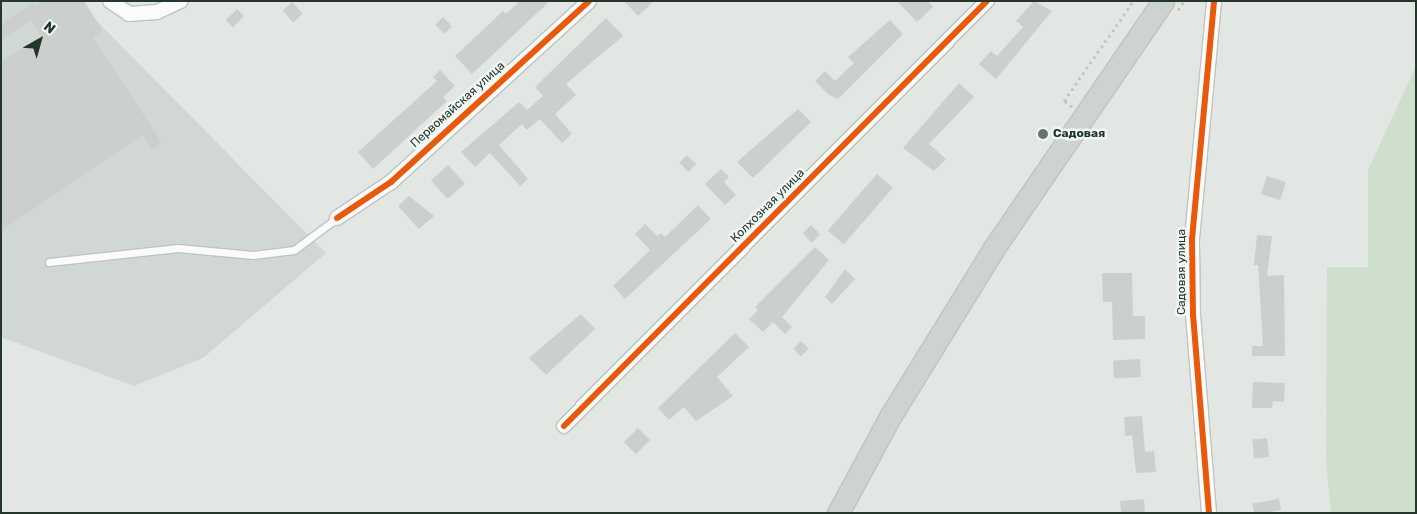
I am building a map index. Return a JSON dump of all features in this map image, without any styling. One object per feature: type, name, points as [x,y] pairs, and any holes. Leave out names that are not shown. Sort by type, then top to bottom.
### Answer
[{"type":"main road","points":[[838,513],[891,415],[994,248],[1163,1]]},
{"type":"main road","points":[[854,513],[891,415]]},
{"type":"main road","points":[[832,513],[865,462]]},
{"type":"street","points":[[110,1],[129,14],[157,12],[181,1]]},
{"type":"street","name":"Первомайская улица","points":[[337,218],[390,182],[589,1]]},
{"type":"street","name":"Колхозная улица","points":[[564,426],[987,1]]},
{"type":"street","name":"Садовая улица","points":[[1209,513],[1193,315],[1192,239],[1214,1]]},
{"type":"lane","points":[[49,262],[178,248],[253,255],[294,250],[337,218]]},
{"type":"path","points":[[1064,101],[1133,1]]},
{"type":"shaded area","points":[[1,1],[77,1],[326,253],[203,358],[134,386],[1,337]]},
{"type":"green space","points":[[1416,66],[1416,513],[1331,513],[1326,461],[1327,267],[1368,267],[1368,170]]},
{"type":"building","points":[[43,1],[84,1],[103,31],[93,38],[162,143],[152,149],[143,135],[1,231],[1,62],[41,36],[30,20],[1,40],[1,24],[33,2],[36,6]]},
{"type":"building","points":[[520,1],[550,1],[472,74],[455,56],[503,11],[506,14]]},
{"type":"building","points":[[624,1],[654,1],[638,16]]},
{"type":"building","points":[[897,1],[928,1],[933,7],[917,22]]},
{"type":"building","points":[[1034,1],[1052,11],[996,79],[979,64],[991,51],[997,56],[1023,27],[1016,21]]},
{"type":"building","points":[[292,2],[303,14],[293,23],[282,11]]},
{"type":"building","points":[[237,9],[244,16],[233,27],[226,20]]},
{"type":"building","points":[[443,17],[452,26],[444,34],[435,25]]},
{"type":"building","points":[[606,18],[623,36],[566,84],[576,95],[555,114],[572,134],[562,143],[540,119],[527,130],[522,124],[499,145],[528,179],[520,186],[490,153],[475,167],[461,152],[519,102],[527,110],[543,96],[535,87]]},
{"type":"building","points":[[890,20],[903,34],[838,99],[829,95],[815,81],[825,71],[835,81],[854,63],[848,57]]},
{"type":"building","points":[[440,70],[455,86],[443,97],[447,101],[373,169],[358,152],[437,81],[433,77]]},
{"type":"building","points":[[959,83],[974,97],[929,144],[946,159],[934,171],[903,148]]},
{"type":"building","points":[[798,109],[811,122],[753,178],[737,162]]},
{"type":"building","points":[[687,155],[696,164],[688,172],[679,163]]},
{"type":"building","points":[[448,165],[465,184],[448,199],[431,180]]},
{"type":"building","points":[[721,169],[729,177],[724,182],[736,195],[725,205],[705,184]]},
{"type":"building","points":[[877,174],[893,188],[844,244],[828,231]]},
{"type":"building","points":[[1267,176],[1286,182],[1280,200],[1261,194]]},
{"type":"building","points":[[409,196],[434,216],[419,229],[398,206]]},
{"type":"building","points":[[698,205],[711,219],[625,299],[613,286],[650,250],[635,234],[645,224],[657,236],[661,233],[665,237]]},
{"type":"building","points":[[811,225],[820,234],[812,243],[803,233]]},
{"type":"building","points":[[1257,235],[1272,236],[1267,276],[1284,275],[1285,356],[1252,356],[1252,346],[1263,346],[1258,265],[1254,265]]},
{"type":"building","points":[[815,247],[829,260],[782,317],[792,327],[785,334],[773,322],[763,332],[749,319],[758,310],[755,307]]},
{"type":"building","points":[[845,269],[855,279],[832,304],[825,297]]},
{"type":"building","points":[[1102,273],[1132,273],[1133,316],[1145,316],[1145,339],[1113,340],[1112,302],[1103,302]]},
{"type":"building","points":[[581,314],[595,329],[546,375],[529,358]]},
{"type":"building","points":[[735,333],[749,347],[717,377],[733,396],[696,421],[684,407],[669,420],[658,408]]},
{"type":"building","points":[[801,341],[809,349],[801,357],[793,349]]},
{"type":"building","points":[[1140,359],[1141,377],[1114,378],[1113,360]]},
{"type":"building","points":[[1253,382],[1285,383],[1284,402],[1273,401],[1272,408],[1252,408]]},
{"type":"building","points":[[1142,416],[1145,452],[1154,451],[1156,472],[1136,473],[1132,435],[1125,436],[1124,417]]},
{"type":"building","points":[[638,428],[650,440],[636,454],[624,442]]},
{"type":"building","points":[[1267,438],[1269,457],[1254,458],[1252,440]]},
{"type":"building","points":[[1144,499],[1145,513],[1121,513],[1120,501]]},
{"type":"building","points":[[1279,499],[1281,510],[1254,513],[1252,504]]},
{"type":"cycle path","points":[[337,218],[391,182],[589,1]]},
{"type":"cycle path","points":[[564,426],[987,1]]},
{"type":"cycle path","points":[[1209,513],[1193,315],[1192,239],[1214,1]]},
{"type":"place","name":"Садовая","points":[[1043,134]]}]
